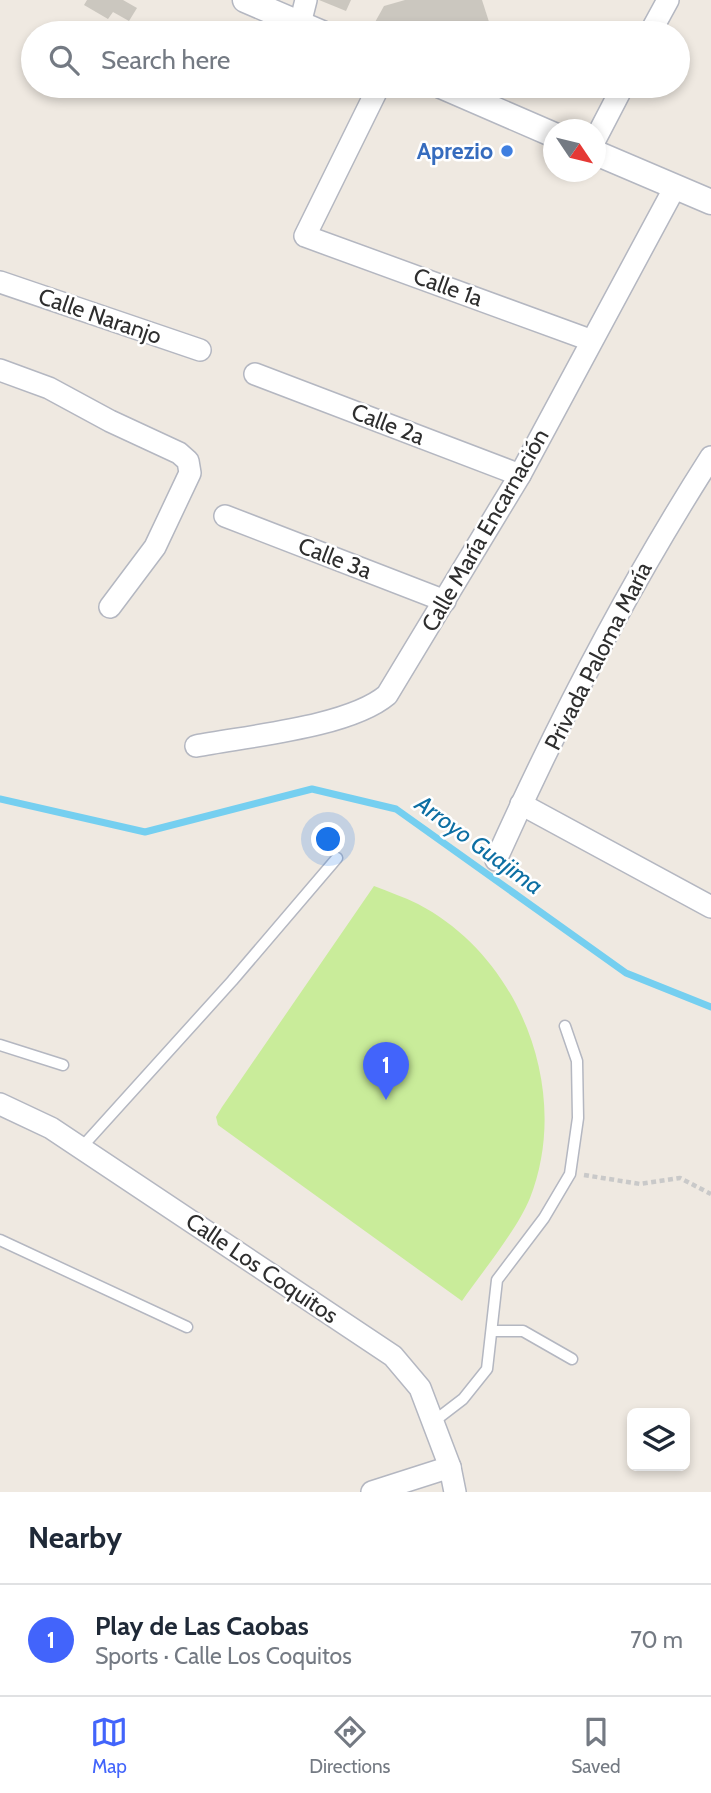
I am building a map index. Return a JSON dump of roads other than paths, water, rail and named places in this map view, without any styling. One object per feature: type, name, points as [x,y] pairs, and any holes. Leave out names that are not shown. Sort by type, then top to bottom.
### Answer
[{"type":"street","points":[[245,0],[309,19]]},
{"type":"street","points":[[657,21],[668,0]]},
{"type":"street","name":"Calle 1a","points":[[373,98],[305,236],[590,340]]},
{"type":"street","points":[[469,98],[543,130]]},
{"type":"street","points":[[606,119],[617,98]]},
{"type":"street","points":[[606,157],[711,202]]},
{"type":"street","name":"Calle María Encarnación","points":[[196,746],[310,724],[372,708],[387,695],[520,475],[590,340],[675,187]]},
{"type":"street","name":"Calle Naranjo","points":[[0,282],[200,350]]},
{"type":"street","points":[[0,370],[49,388],[110,421],[179,453],[188,461],[190,472],[155,547],[110,607]]},
{"type":"street","name":"Calle 2a","points":[[255,373],[520,475]]},
{"type":"street","name":"Privada Paloma María","points":[[496,860],[521,804],[658,539],[711,457]]},
{"type":"street","name":"Calle 3a","points":[[225,516],[445,601]]},
{"type":"street","points":[[521,804],[711,907]]},
{"type":"street","name":"Calle Los Coquitos","points":[[0,1104],[51,1128],[81,1147],[393,1356],[421,1388],[450,1467],[455,1492]]},
{"type":"street","points":[[372,1492],[450,1467]]},
{"type":"lane","points":[[81,1147],[232,981],[337,858]]},
{"type":"lane","points":[[433,1422],[463,1399],[487,1369],[494,1331],[497,1280],[544,1218],[570,1174],[579,1118],[577,1061],[565,1026]]},
{"type":"lane","points":[[0,1045],[63,1065]]},
{"type":"lane","points":[[0,1240],[187,1327]]},
{"type":"lane","points":[[494,1331],[523,1331],[572,1359]]},
{"type":"waterway","name":"Arroyo Guajima","points":[[0,799],[145,832],[312,789],[396,809],[626,973],[711,1007]]},
{"type":"place","name":"Aprezio","points":[[507,151]]},
{"type":"place","name":"Play de Las Caobas","points":[[386,1100]]}]
